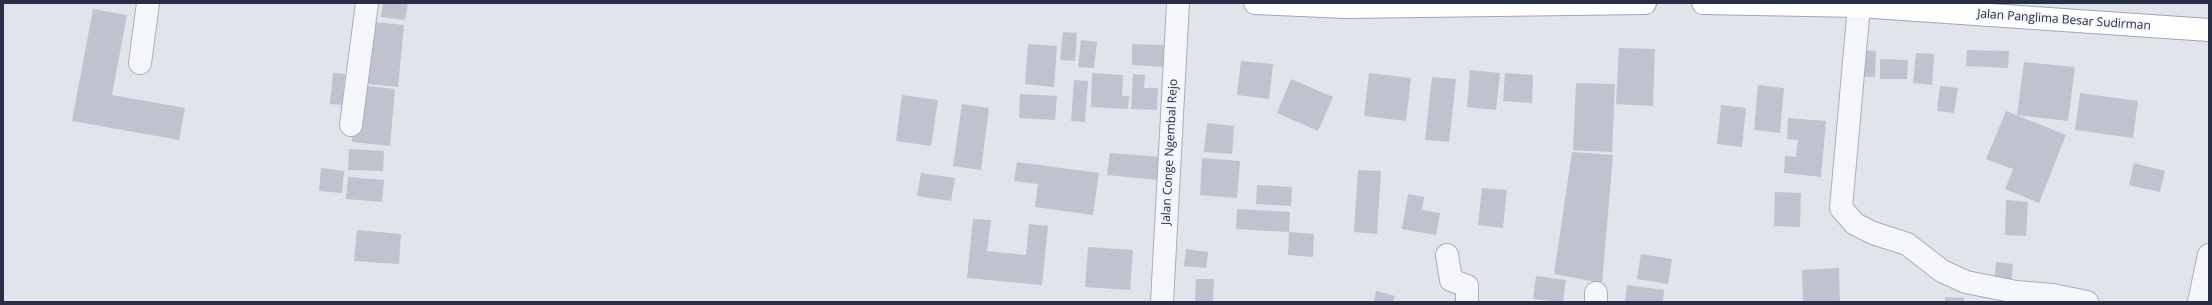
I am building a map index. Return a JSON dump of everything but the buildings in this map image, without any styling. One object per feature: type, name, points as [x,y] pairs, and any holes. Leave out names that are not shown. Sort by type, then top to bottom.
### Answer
[{"type":"main road","points":[[1255,3],[1330,5],[1645,3]]},
{"type":"main road","name":"Jalan Panglima Besar Sudirman","points":[[1703,3],[1859,6],[2209,30]]},
{"type":"street","points":[[140,63],[148,3]]},
{"type":"street","points":[[351,125],[367,3]]},
{"type":"street","name":"Jalan Conge Ngembal Rejo","points":[[1162,302],[1178,3]]},
{"type":"street","points":[[1859,6],[1841,208],[1855,224],[1873,234],[1907,244],[1942,271],[1975,293],[2016,292],[2053,295],[2087,302]]},
{"type":"street","points":[[1447,255],[1450,280],[1467,286],[1467,302]]},
{"type":"street","points":[[2199,302],[2209,255]]}]
